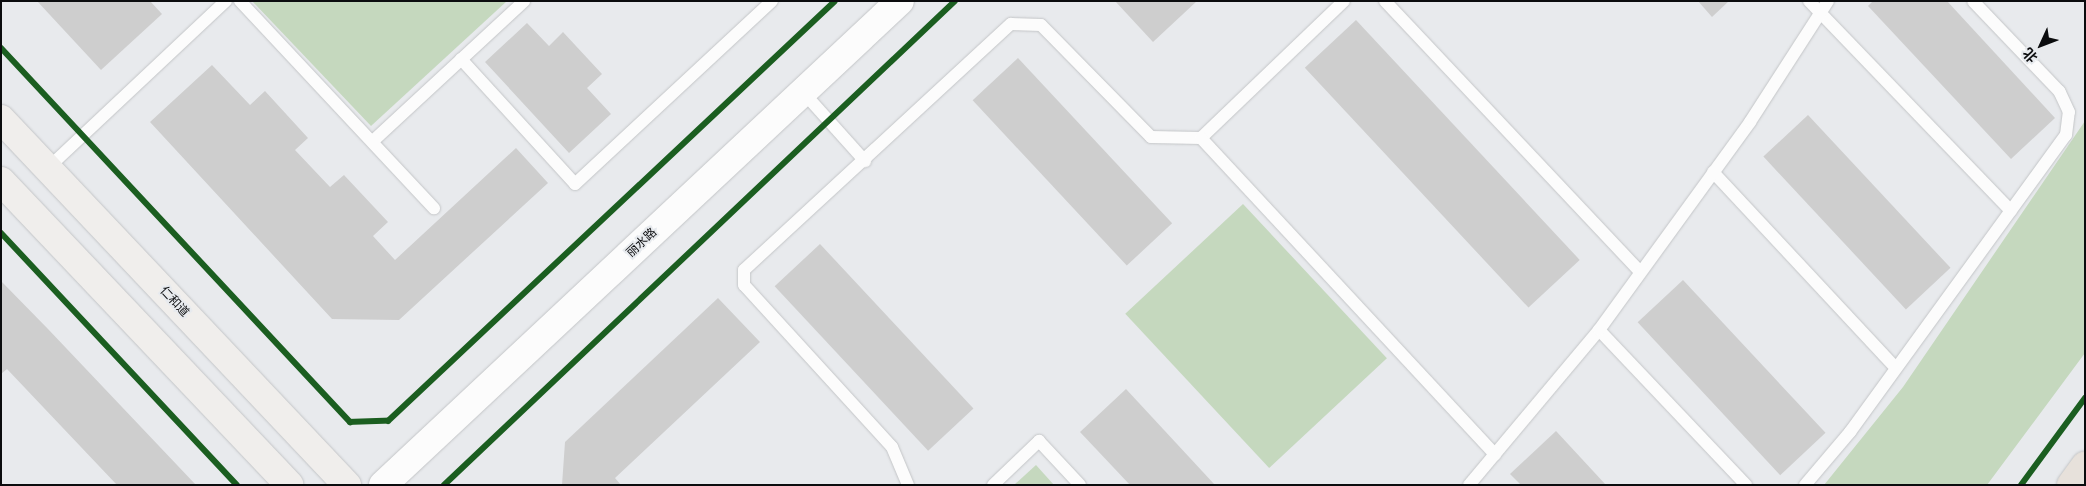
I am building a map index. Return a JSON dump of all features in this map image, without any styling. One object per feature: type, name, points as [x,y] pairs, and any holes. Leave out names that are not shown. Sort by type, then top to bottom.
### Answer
[{"type":"main road","name":"仁和道","points":[[1,119],[347,485]]},
{"type":"main road","points":[[4,190],[290,485]]},
{"type":"main road","points":[[2071,485],[2085,466]]},
{"type":"street","name":"丽水路","points":[[384,485],[900,1]]},
{"type":"lane","points":[[48,168],[226,1]]},
{"type":"lane","points":[[240,1],[434,208]]},
{"type":"lane","points":[[372,141],[524,1]]},
{"type":"lane","points":[[461,59],[575,184],[772,1]]},
{"type":"lane","points":[[904,482],[892,447],[744,285],[744,270],[865,161],[1012,24],[1042,25],[1151,137],[1200,138],[1344,1]]},
{"type":"lane","points":[[1385,1],[1640,272]]},
{"type":"lane","points":[[1809,1],[2011,211]]},
{"type":"lane","points":[[1469,485],[1599,330],[1750,122],[1828,1]]},
{"type":"lane","points":[[1805,485],[1850,432],[2066,135],[2069,112],[2059,91],[1973,1]]},
{"type":"lane","points":[[803,92],[865,161]]},
{"type":"lane","points":[[1200,138],[1495,454]]},
{"type":"lane","points":[[1713,172],[1896,368]]},
{"type":"lane","points":[[1599,330],[1746,485]]},
{"type":"lane","points":[[993,485],[1039,441],[1080,485]]},
{"type":"green space","points":[[252,1],[507,1],[371,126]]},
{"type":"green space","points":[[2085,121],[2085,353],[1987,485],[1824,485],[1903,387]]},
{"type":"green space","points":[[1243,204],[1387,358],[1269,468],[1125,314]]},
{"type":"green space","points":[[1036,465],[1054,485],[1014,485]]},
{"type":"building","points":[[37,1],[150,1],[162,14],[101,70]]},
{"type":"building","points":[[1115,1],[1197,1],[1153,42]]},
{"type":"building","points":[[1698,1],[1729,1],[1712,17]]},
{"type":"building","points":[[1873,1],[1947,1],[2055,118],[2011,159],[1868,6]]},
{"type":"building","points":[[1356,20],[1580,260],[1529,308],[1305,68]]},
{"type":"building","points":[[527,23],[549,46],[563,32],[602,74],[587,88],[611,114],[569,153],[485,62]]},
{"type":"building","points":[[1018,58],[1172,223],[1127,266],[973,100]]},
{"type":"building","points":[[212,65],[250,105],[265,91],[308,138],[295,150],[330,187],[344,175],[388,222],[373,236],[395,260],[516,148],[548,183],[399,320],[332,319],[150,122]]},
{"type":"building","points":[[1808,115],[1951,268],[1906,309],[1763,157]]},
{"type":"building","points":[[820,244],[973,409],[928,451],[775,286]]},
{"type":"building","points":[[1683,280],[1826,433],[1780,475],[1638,322]]},
{"type":"building","points":[[1,281],[196,485],[117,485],[7,369],[1,374]]},
{"type":"building","points":[[718,298],[760,342],[615,478],[621,485],[562,485],[565,442]]},
{"type":"building","points":[[1126,389],[1215,485],[1130,485],[1080,432]]},
{"type":"building","points":[[1556,431],[1606,485],[1521,485],[1510,474]]},
{"type":"cycle path","points":[[1,48],[350,422],[388,421],[835,1]]},
{"type":"cycle path","points":[[444,485],[955,1]]},
{"type":"cycle path","points":[[1,233],[237,485]]},
{"type":"cycle path","points":[[2021,485],[2085,398]]}]
